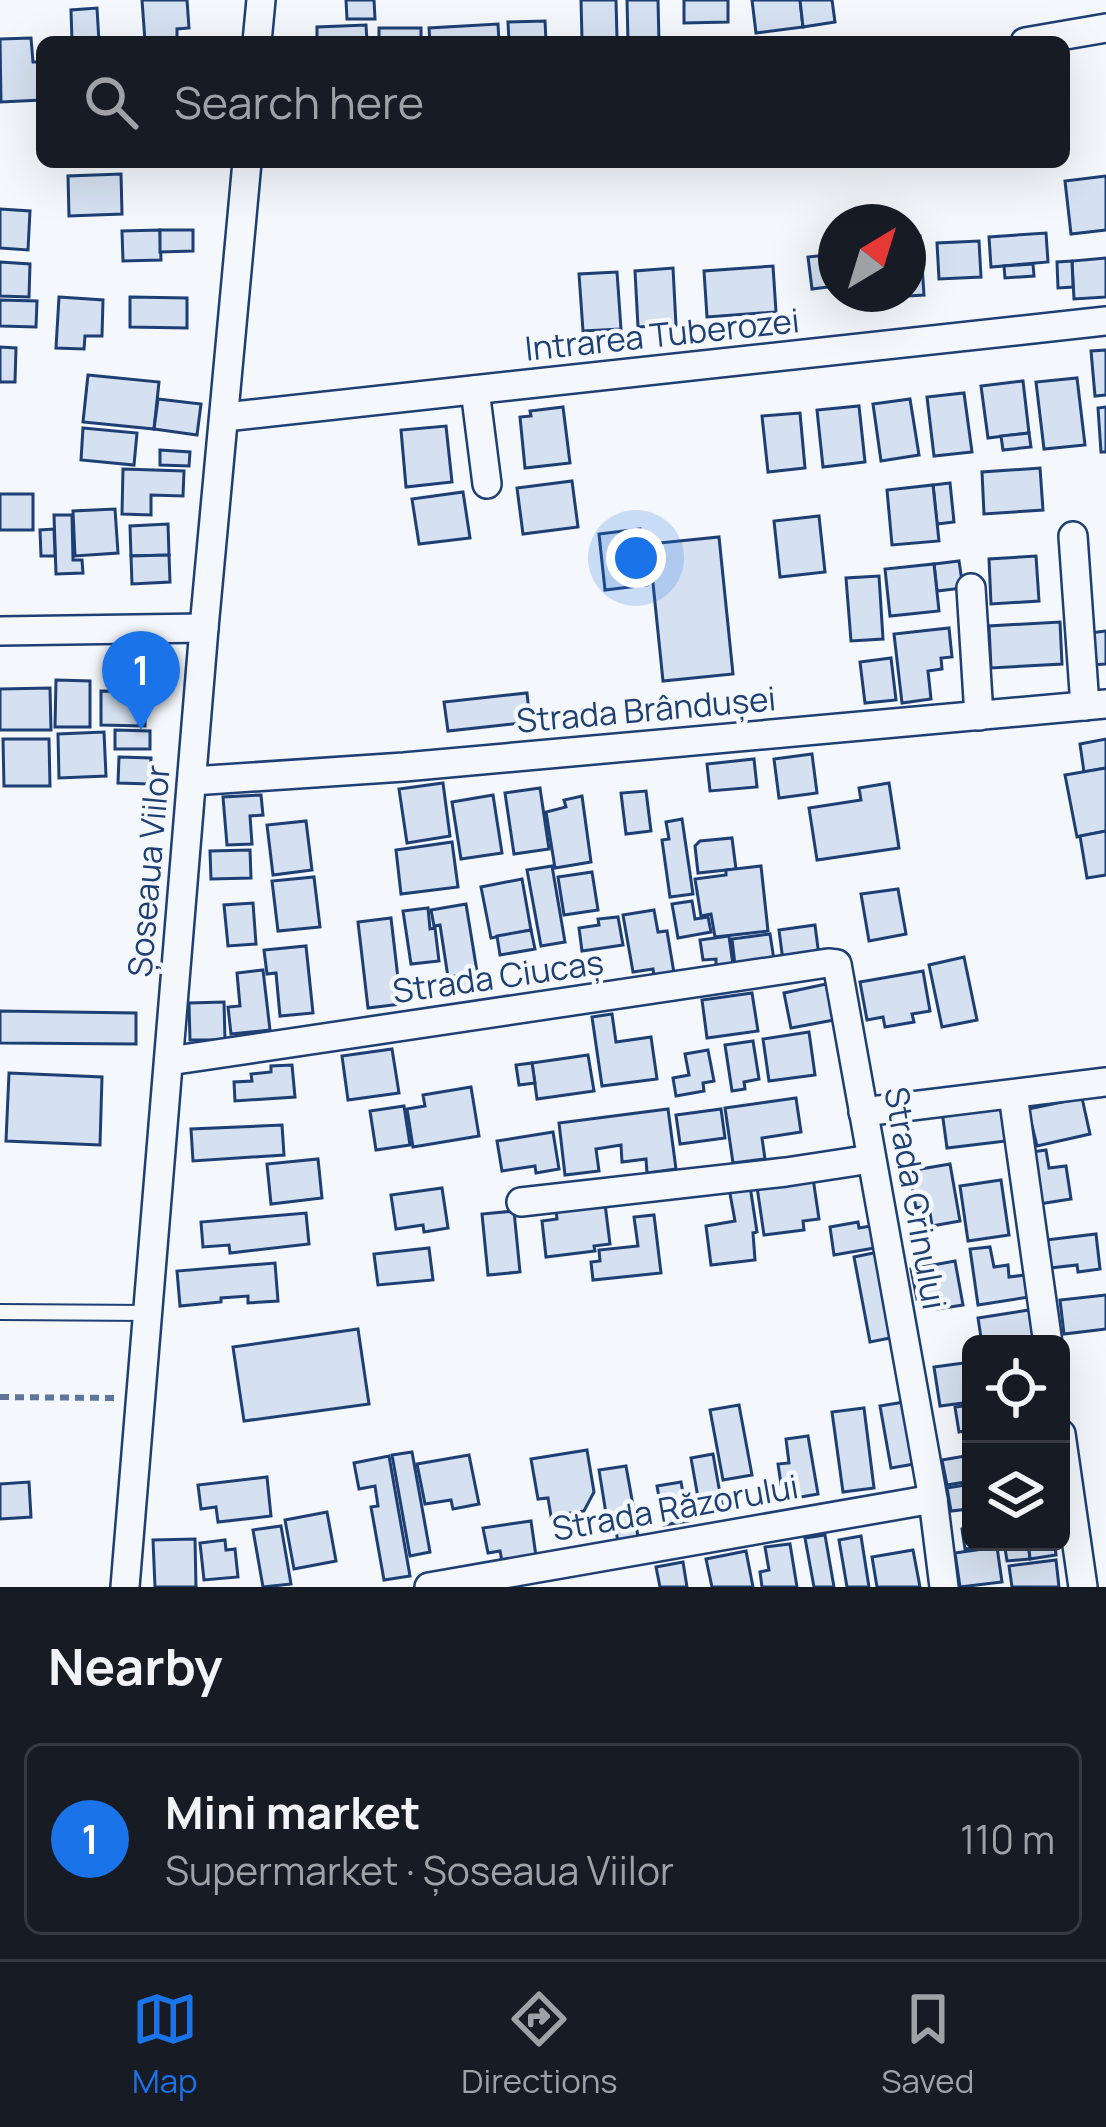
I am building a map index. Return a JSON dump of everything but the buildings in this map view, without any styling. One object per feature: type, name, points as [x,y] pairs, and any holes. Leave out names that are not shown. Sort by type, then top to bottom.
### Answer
[{"type":"street","points":[[258,36],[261,0]]},
{"type":"street","points":[[1060,36],[1106,28]]},
{"type":"street","name":"Șoseaua Viilor","points":[[125,1587],[246,168]]},
{"type":"street","name":"Intrarea Tuberozei","points":[[225,417],[1106,321]]},
{"type":"street","points":[[476,390],[487,484]]},
{"type":"street","points":[[1073,536],[1095,705]]},
{"type":"street","points":[[971,588],[979,716]]},
{"type":"street","points":[[0,631],[204,628]]},
{"type":"street","name":"Strada Brândușei","points":[[192,782],[1095,705]]},
{"type":"street","name":"Strada Ciucaș","points":[[169,1061],[837,964]]},
{"type":"street","name":"Strada Crinului","points":[[837,964],[934,1499],[944,1587]]},
{"type":"street","points":[[863,1112],[1106,1082]]},
{"type":"street","points":[[1013,1095],[1047,1335]]},
{"type":"street","points":[[520,1202],[871,1159]]},
{"type":"street","points":[[1062,1443],[1083,1587]]},
{"type":"street","name":"Strada Răzorului","points":[[429,1587],[934,1499]]},
{"type":"lane","points":[[0,1312],[149,1313]]},
{"type":"path","points":[[0,1396],[142,1399]]},
{"type":"place","name":"Mini market","points":[[141,730]]}]
